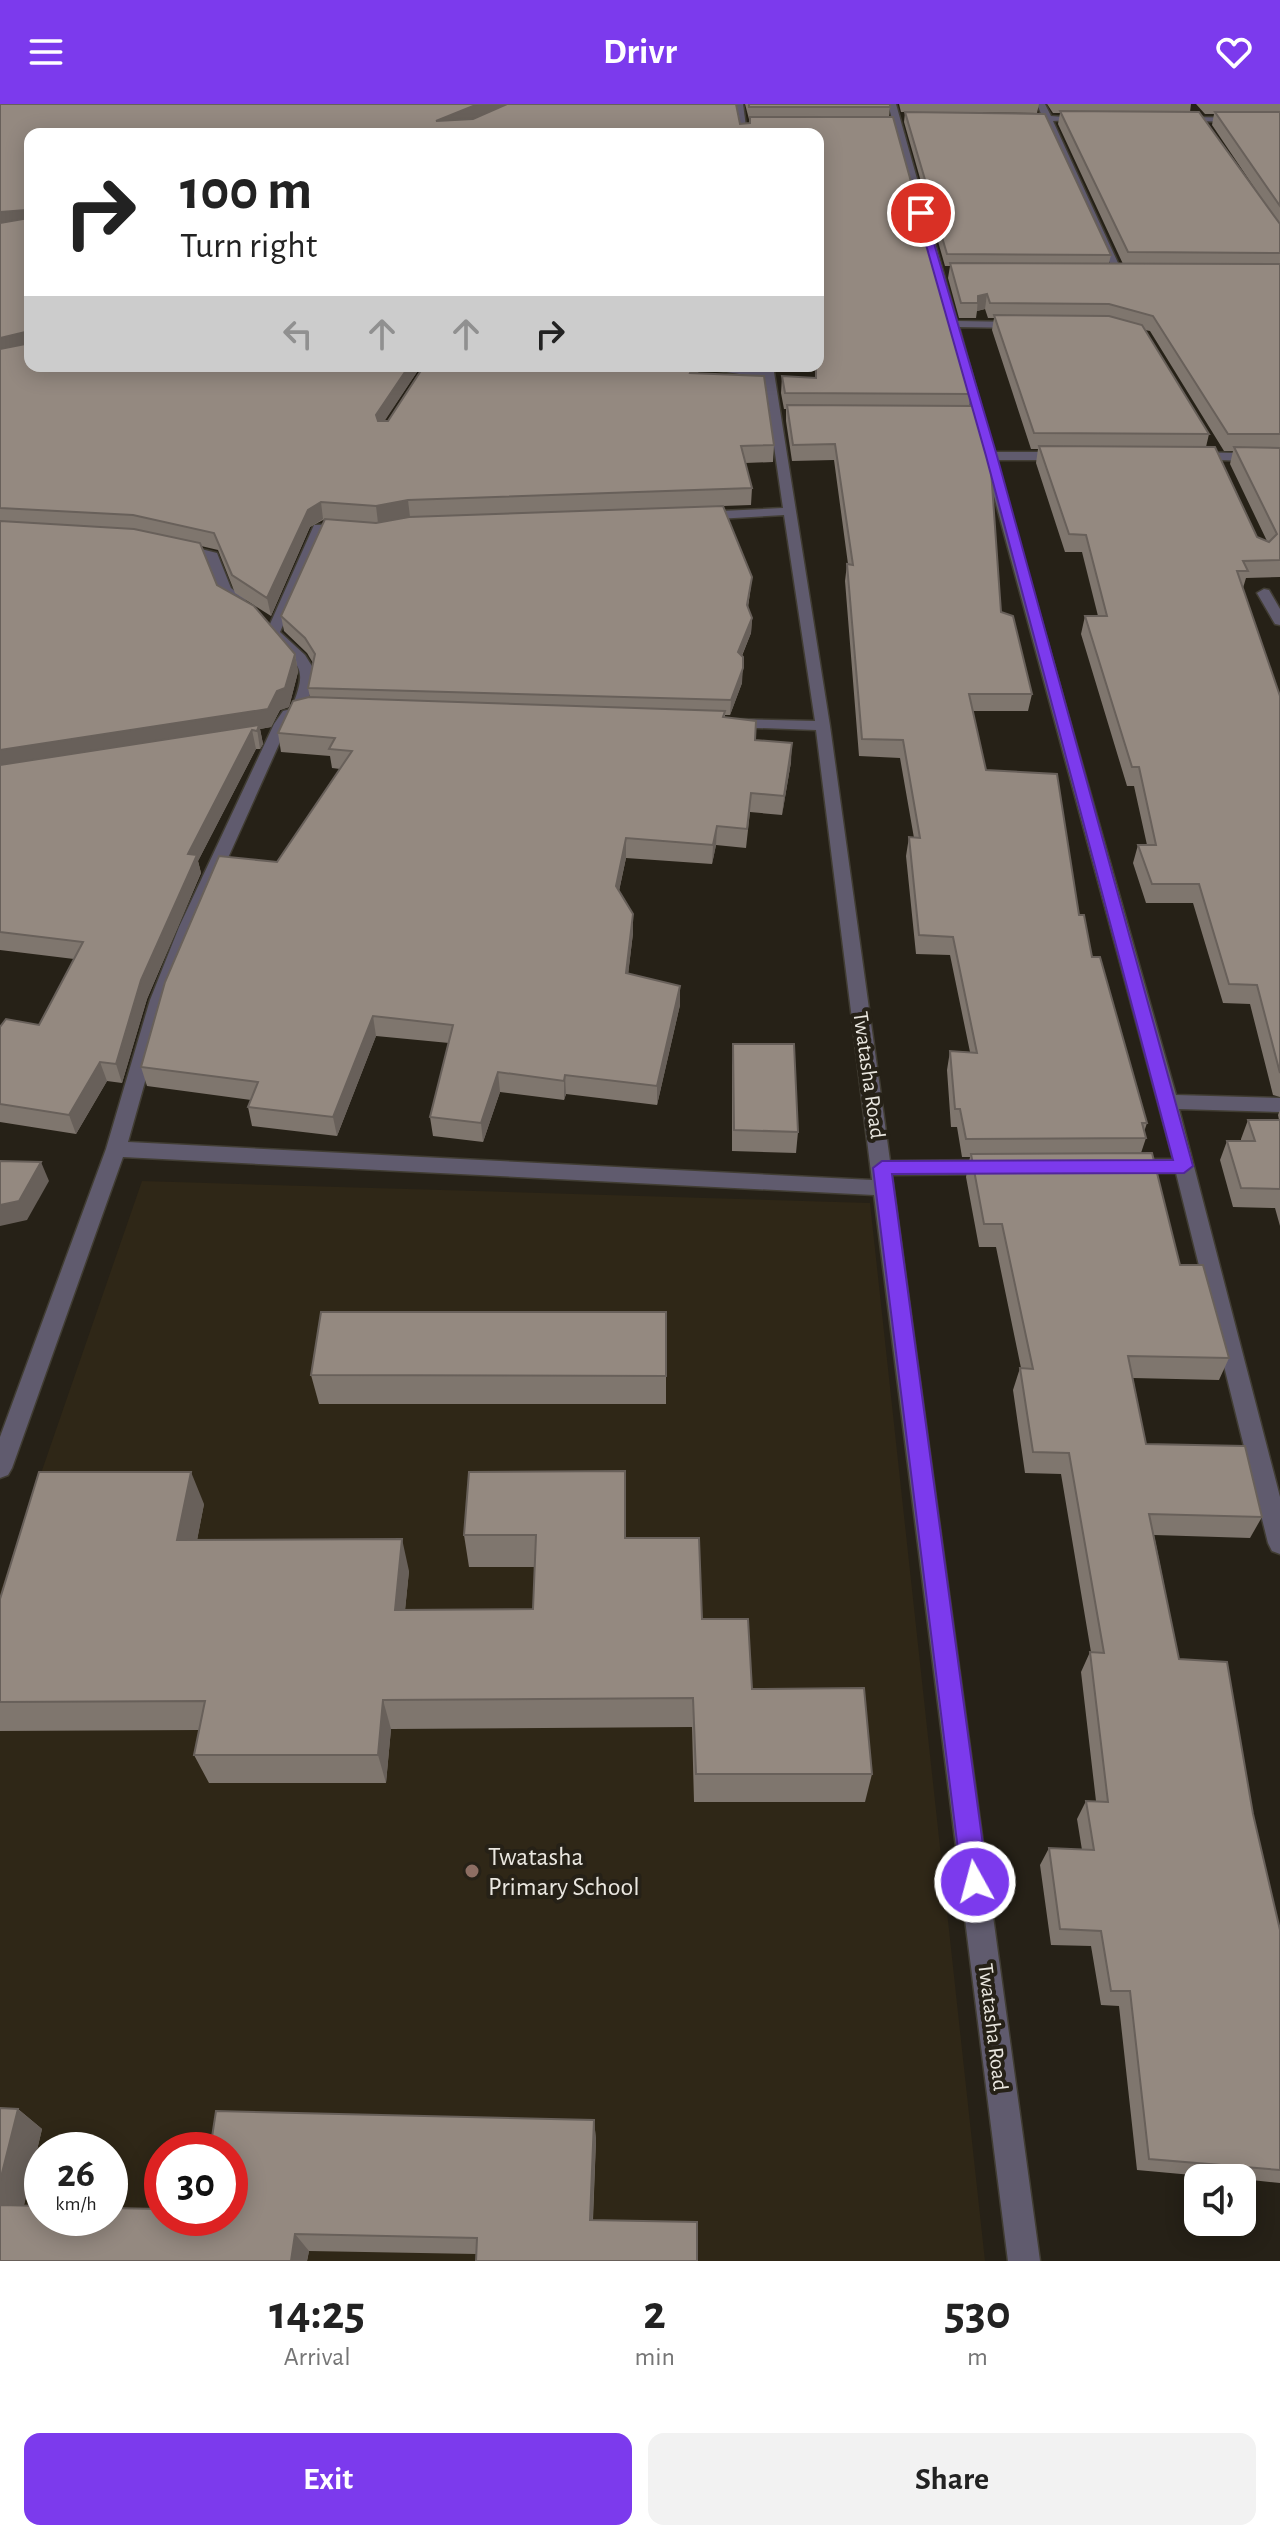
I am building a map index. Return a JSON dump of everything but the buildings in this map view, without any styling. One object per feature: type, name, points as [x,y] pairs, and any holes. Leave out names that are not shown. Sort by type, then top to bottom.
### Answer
[{"type":"street","points":[[739,104],[743,128]]},
{"type":"street","points":[[1041,104],[1120,274]]},
{"type":"street","points":[[1190,104],[1209,133]]},
{"type":"street","points":[[895,118],[945,272],[951,324],[970,416],[991,456],[1168,1102],[1280,1543]]},
{"type":"street","points":[[1002,118],[1094,119]]},
{"type":"street","points":[[1170,119],[1280,120]]},
{"type":"street","points":[[749,128],[758,125]]},
{"type":"street","points":[[1105,274],[1135,274]]},
{"type":"street","points":[[951,324],[1029,325]]},
{"type":"street","name":"Twatasha Road","points":[[770,372],[785,415],[791,511],[823,726],[1024,2261]]},
{"type":"street","points":[[1212,451],[1226,476]]},
{"type":"street","points":[[1172,456],[1212,451],[1280,458]]},
{"type":"street","points":[[991,456],[1081,456]]},
{"type":"street","points":[[678,517],[791,511]]},
{"type":"street","points":[[273,633],[319,528],[332,525],[363,530]]},
{"type":"street","points":[[163,543],[199,550],[212,556],[227,597],[260,615],[273,633],[301,656],[308,669],[310,683],[298,710]]},
{"type":"street","points":[[1264,593],[1280,621]]},
{"type":"street","points":[[0,1468],[116,1149],[159,1000],[269,735],[288,714],[298,710],[327,710]]},
{"type":"street","points":[[714,722],[823,726]]},
{"type":"street","points":[[1168,1102],[1280,1105]]},
{"type":"street","points":[[116,1149],[883,1178],[1009,1167]]},
{"type":"street","points":[[1104,1167],[1184,1166]]},
{"type":"shaded area","name":"Twatasha Primary School","points":[[142,1181],[870,1203],[985,2261],[0,2261],[0,1592]]},
{"type":"place","name":"Twatasha Primary School","points":[[472,1871]]},
{"type":"route","points":[[921,213],[962,365],[991,456],[1184,1166],[882,1168],[975,1882]]}]
